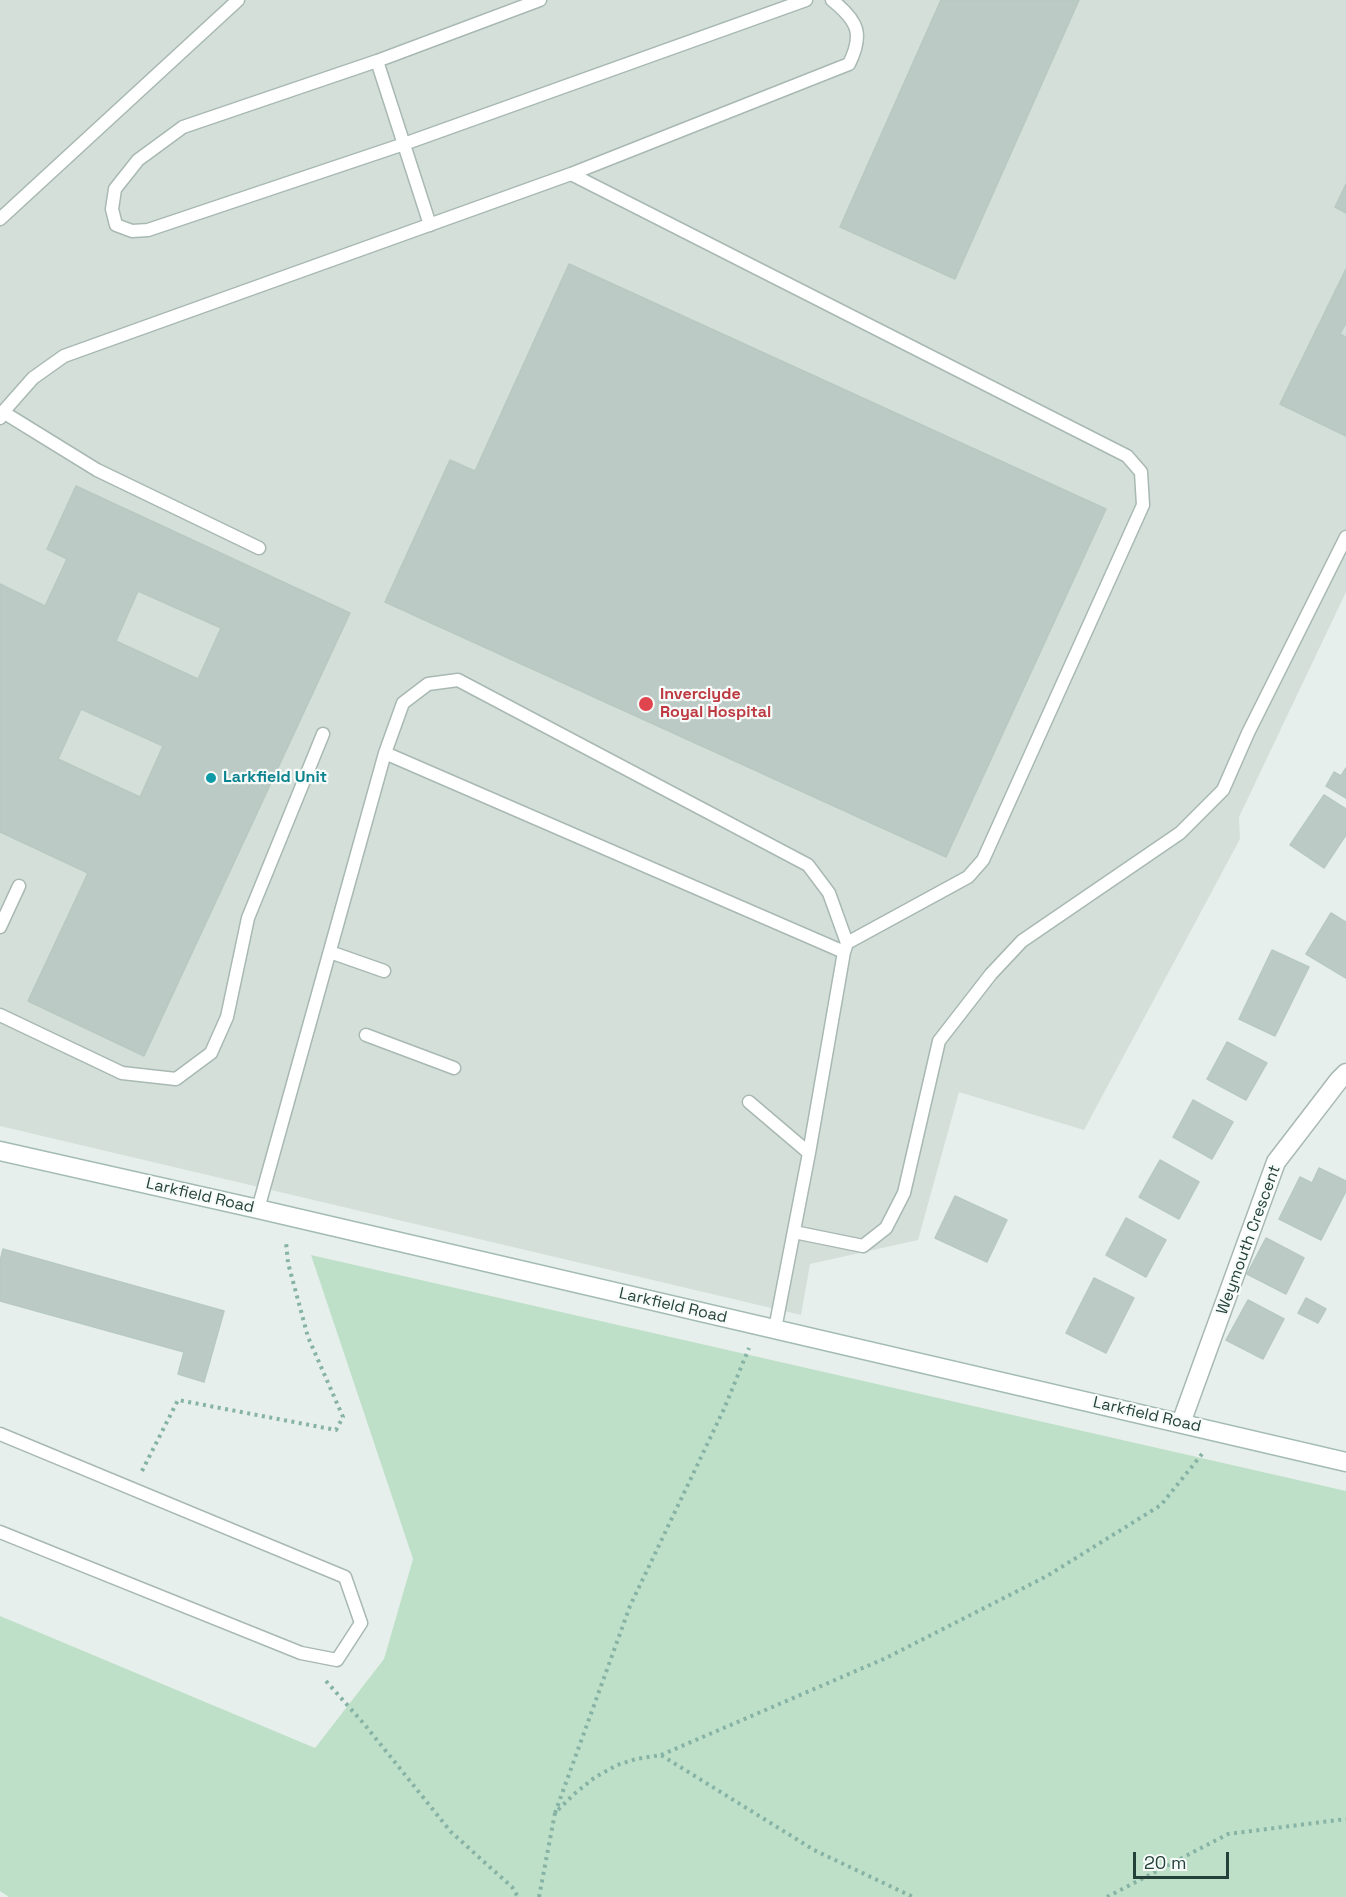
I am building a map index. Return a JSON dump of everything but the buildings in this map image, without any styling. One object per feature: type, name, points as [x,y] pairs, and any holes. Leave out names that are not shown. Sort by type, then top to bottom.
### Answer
[{"type":"street","name":"Weymouth Crescent","points":[[1181,1423],[1276,1162],[1346,1073]]},
{"type":"street","name":"Larkfield Road","points":[[0,1151],[1346,1462]]},
{"type":"lane","points":[[0,219],[238,0]]},
{"type":"lane","points":[[540,0],[377,61],[183,127],[138,160],[115,189],[112,209],[116,225],[132,231],[148,230],[404,144],[806,0]]},
{"type":"lane","points":[[260,548],[97,470],[2,415],[33,378],[64,356],[571,174],[849,64],[857,47],[858,32],[843,9],[832,0]]},
{"type":"lane","points":[[377,61],[429,225]]},
{"type":"lane","points":[[571,174],[1127,456],[1141,472],[1143,505],[983,860],[968,877],[846,948]]},
{"type":"lane","points":[[794,1232],[863,1246],[886,1228],[904,1193],[939,1041],[991,974],[1022,941],[1180,833],[1223,790],[1248,733],[1346,537]]},
{"type":"lane","points":[[258,1209],[386,753],[403,703],[428,684],[458,680],[808,865],[829,893],[846,948],[794,1232],[767,1327]]},
{"type":"lane","points":[[0,1015],[122,1073],[176,1079],[211,1053],[227,1017],[248,918],[323,734]]},
{"type":"lane","points":[[386,753],[846,948]]},
{"type":"lane","points":[[0,927],[19,886]]},
{"type":"lane","points":[[330,952],[384,971]]},
{"type":"lane","points":[[366,1035],[454,1068]]},
{"type":"lane","points":[[749,1102],[809,1153]]},
{"type":"lane","points":[[0,1434],[345,1577],[361,1623],[337,1660],[301,1653],[0,1532]]},
{"type":"path","points":[[132,1489],[178,1400],[336,1430],[342,1417],[308,1337],[288,1263],[283,1215]]},
{"type":"path","points":[[539,1897],[555,1813],[630,1606],[724,1409],[767,1327]]},
{"type":"path","points":[[555,1813],[594,1778],[617,1765],[661,1755],[886,1658],[1047,1576],[1161,1505],[1219,1432]]},
{"type":"path","points":[[301,1653],[365,1725],[451,1832],[512,1887],[518,1897]]},
{"type":"path","points":[[661,1755],[814,1850],[913,1897]]},
{"type":"path","points":[[1107,1897],[1228,1834],[1346,1819]]},
{"type":"shaded area","name":"Inverclyde Royal Hospital","points":[[0,0],[1346,0],[1346,592],[1239,817],[1240,839],[1084,1130],[959,1092],[918,1240],[810,1264],[801,1315],[0,1126]]},
{"type":"green space","points":[[311,1255],[1346,1491],[1346,1897],[9,1897],[0,1891],[0,1616],[315,1748],[384,1659],[413,1559]]},
{"type":"place","name":"Inverclyde Royal Hospital","points":[[646,704]]},
{"type":"place","name":"Larkfield Unit","points":[[211,778]]}]
